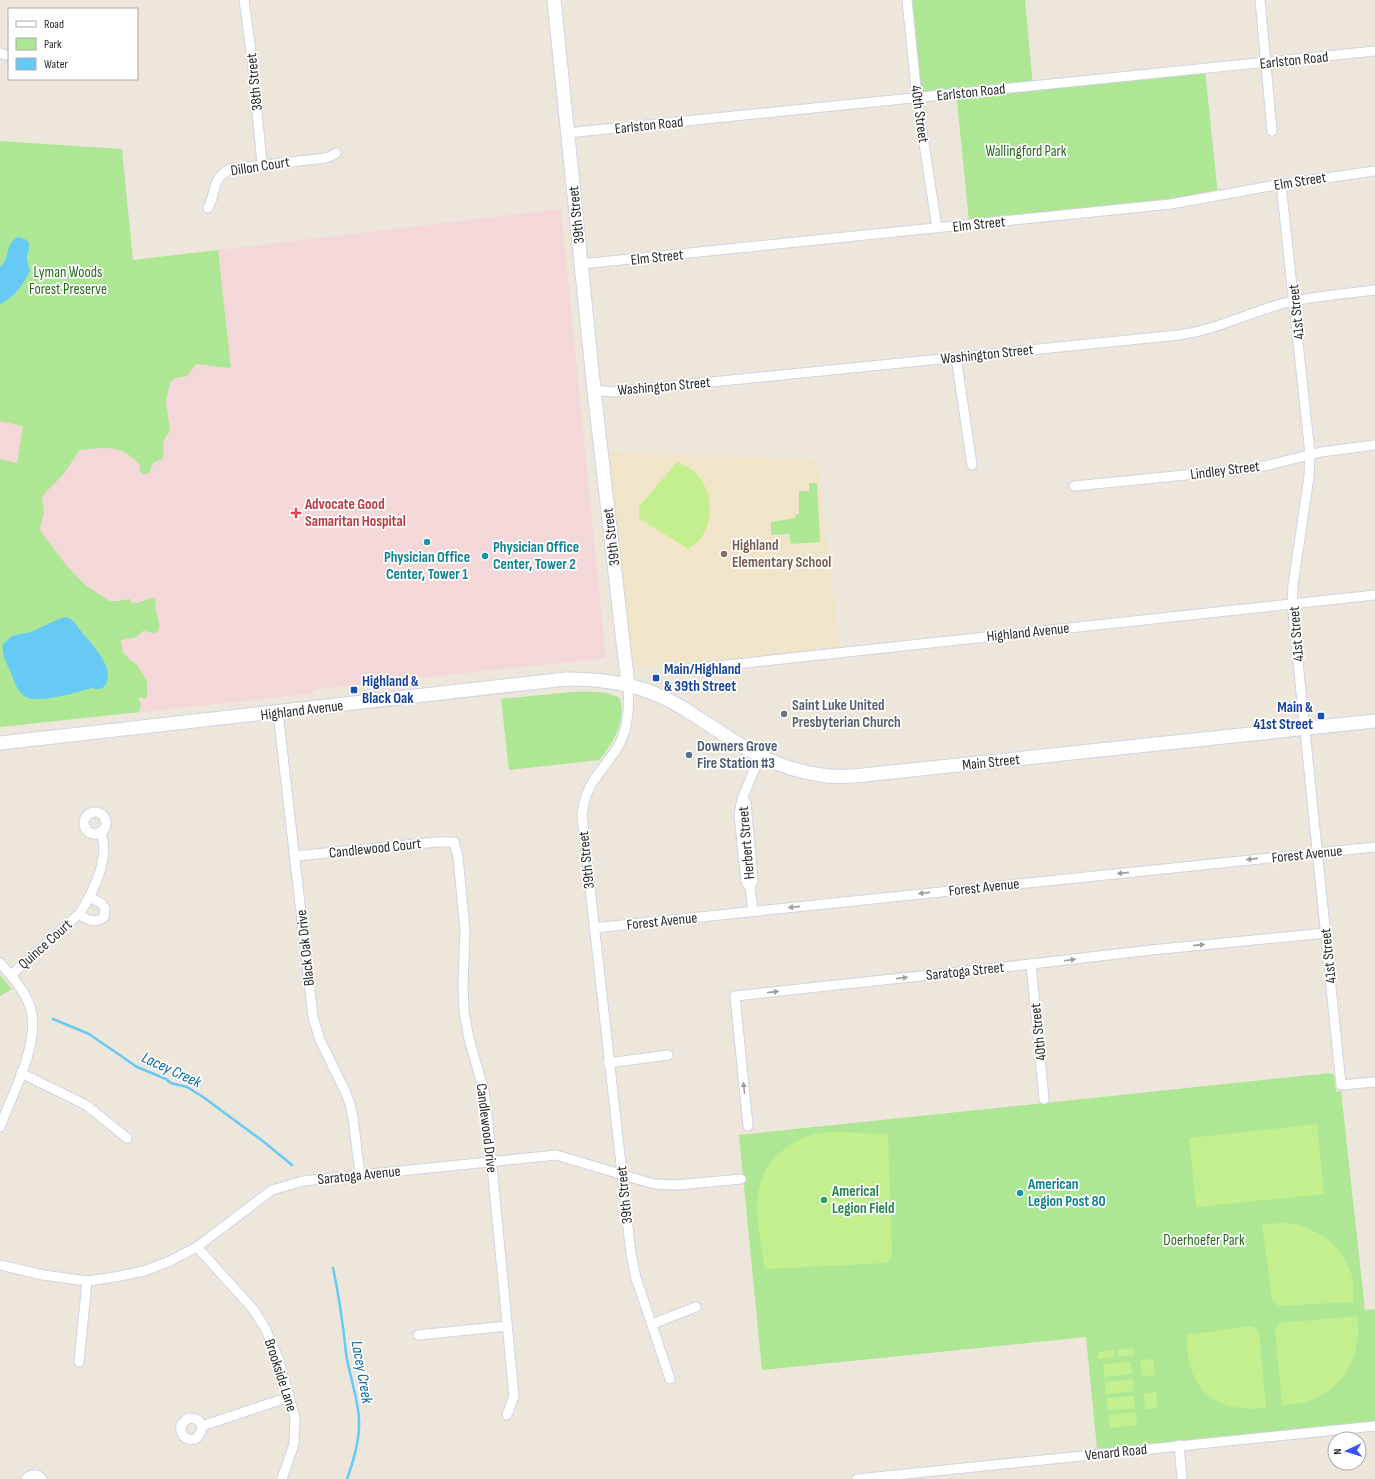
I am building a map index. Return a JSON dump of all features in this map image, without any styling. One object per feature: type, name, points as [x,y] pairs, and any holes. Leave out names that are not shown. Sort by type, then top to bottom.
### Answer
[{"type":"main road","name":"39th Street","points":[[554,0],[594,390],[628,685]]},
{"type":"main road","name":"Highland Avenue","points":[[0,743],[278,713],[553,680],[580,679],[607,681],[628,685]]},
{"type":"main road","name":"Main Street","points":[[628,685],[643,689],[668,700],[744,748],[760,756],[782,765],[822,775],[850,776],[1375,721]]},
{"type":"street","name":"38th Street","points":[[244,0],[262,164]]},
{"type":"street","name":"40th Street","points":[[907,0],[917,98],[937,228]]},
{"type":"street","points":[[1260,0],[1272,131]]},
{"type":"street","name":"Earlston Road","points":[[567,133],[1375,52]]},
{"type":"street","name":"Dillon Court","points":[[208,208],[212,200],[218,177],[230,169],[262,164],[324,158],[336,153]]},
{"type":"street","name":"Elm Street","points":[[581,264],[1171,204],[1281,184],[1375,171]]},
{"type":"street","name":"41st Street","points":[[1281,184],[1310,454],[1309,477],[1293,585],[1292,604],[1306,729],[1341,1085],[1375,1082]]},
{"type":"street","name":"Washington Street","points":[[594,390],[613,392],[1190,333],[1216,327],[1279,304],[1375,290]]},
{"type":"street","points":[[956,357],[972,465]]},
{"type":"street","name":"Lindley Street","points":[[1074,486],[1246,469],[1310,454],[1375,445]]},
{"type":"street","name":"Highland Avenue","points":[[680,670],[1375,595]]},
{"type":"street","name":"39th Street","points":[[628,685],[629,707],[620,741],[593,781],[583,804],[582,816],[608,1063],[629,1241],[633,1266],[670,1379]]},
{"type":"street","name":"Black Oak Drive","points":[[278,713],[313,1016],[320,1040],[350,1104],[360,1175]]},
{"type":"street","name":"Herbert Street","points":[[753,911],[750,887],[746,882],[739,814],[742,799],[760,756]]},
{"type":"street","name":"Quince Court","points":[[11,975],[79,914],[89,897],[101,864],[103,845],[100,832]]},
{"type":"street","name":"Candlewood Court","points":[[295,856],[437,842],[454,842]]},
{"type":"street","name":"Candlewood Drive","points":[[454,842],[461,880],[466,930],[463,985],[464,1012],[469,1039],[484,1091],[514,1396],[507,1414]]},
{"type":"street","name":"Forest Avenue","points":[[594,928],[1375,847]]},
{"type":"street","name":"Quince Court","points":[[79,914],[91,921],[96,921],[104,917],[105,908],[101,903],[89,897]]},
{"type":"street","name":"Saratoga Street","points":[[748,1126],[735,996],[1159,949],[1326,933]]},
{"type":"street","points":[[0,963],[11,975],[26,999],[32,1015],[32,1039],[29,1052],[0,1127]]},
{"type":"street","name":"40th Street","points":[[1031,964],[1044,1099]]},
{"type":"street","points":[[608,1063],[668,1055]]},
{"type":"street","points":[[21,1073],[86,1105],[126,1138]]},
{"type":"street","name":"Saratoga Avenue","points":[[0,1265],[43,1275],[87,1281],[115,1277],[144,1270],[168,1262],[197,1247],[272,1190],[303,1181],[556,1155],[649,1183],[663,1185],[741,1179]]},
{"type":"street","name":"Brookside Lane","points":[[197,1247],[248,1303],[272,1341],[295,1418],[293,1451],[282,1479]]},
{"type":"street","points":[[79,1362],[87,1281]]},
{"type":"street","points":[[652,1324],[696,1307]]},
{"type":"street","points":[[418,1335],[507,1326]]},
{"type":"street","points":[[202,1426],[289,1397]]},
{"type":"street","name":"Venard Road","points":[[857,1479],[1375,1426]]},
{"type":"street","points":[[1178,1445],[1182,1479]]},
{"type":"street","points":[[26,1479],[33,1475],[42,1479]]},
{"type":"shaded area","name":"Advocate Good Samaritan Hospital","points":[[561,209],[606,658],[316,689],[309,694],[0,727],[0,342],[231,368],[218,250]]},
{"type":"shaded area","name":"Highland Elementary School","points":[[607,452],[817,460],[840,648],[634,668]]},
{"type":"green space","name":"Wallingford Park","points":[[911,0],[1025,0],[1033,87],[1205,70],[1218,195],[969,221],[956,91],[921,94]]},
{"type":"green space","name":"Lyman Woods Forest Preserve","points":[[0,141],[122,149],[133,260],[218,250],[231,368],[196,364],[187,376],[176,378],[170,382],[166,402],[170,430],[163,442],[164,455],[161,460],[154,462],[151,467],[151,471],[147,474],[142,474],[139,469],[140,465],[127,453],[120,450],[113,448],[97,448],[80,450],[62,476],[42,497],[44,513],[40,528],[41,532],[67,566],[85,585],[110,601],[130,599],[132,603],[135,603],[149,598],[155,598],[159,630],[156,633],[143,631],[136,637],[121,640],[123,652],[137,665],[147,681],[147,697],[144,699],[140,697],[138,698],[141,704],[139,712],[0,727],[0,459],[17,463],[23,426],[0,421]]},
{"type":"green space","points":[[677,462],[689,468],[698,476],[704,484],[709,502],[710,512],[705,531],[699,540],[688,549],[639,518],[639,507]]},
{"type":"green space","points":[[809,483],[817,483],[820,542],[791,544],[789,534],[771,535],[771,522],[796,518],[795,515],[799,514],[799,491],[809,491]]},
{"type":"green space","points":[[572,692],[604,693],[616,696],[620,699],[620,724],[604,754],[599,760],[509,770],[501,699]]},
{"type":"green space","points":[[0,975],[12,989],[0,996]]},
{"type":"green space","name":"Doerhoefer Park","points":[[1330,1073],[1334,1076],[1336,1092],[1341,1091],[1365,1310],[1375,1309],[1375,1422],[1097,1449],[1086,1337],[762,1370],[739,1135]]},
{"type":"green space","points":[[1317,1124],[1324,1194],[1196,1207],[1189,1138]]},
{"type":"green space","name":"Americal Legion Field","points":[[834,1132],[888,1134],[892,1255],[887,1263],[765,1269],[757,1207],[762,1177],[770,1164],[781,1152],[793,1143],[812,1135]]},
{"type":"green space","points":[[1284,1223],[1307,1228],[1327,1239],[1336,1247],[1343,1256],[1352,1277],[1353,1302],[1279,1306],[1272,1300],[1262,1224]]},
{"type":"green space","points":[[1357,1316],[1358,1337],[1354,1357],[1340,1380],[1331,1388],[1308,1401],[1282,1405],[1275,1329],[1280,1323]]},
{"type":"green space","points":[[1252,1326],[1259,1331],[1266,1408],[1247,1409],[1231,1406],[1217,1401],[1206,1393],[1197,1383],[1191,1369],[1188,1353],[1187,1335]]},
{"type":"green space","points":[[1133,1348],[1134,1355],[1118,1357],[1117,1350]]},
{"type":"green space","points":[[1113,1350],[1114,1357],[1098,1359],[1098,1352]]},
{"type":"green space","points":[[1153,1359],[1155,1375],[1142,1376],[1140,1360]]},
{"type":"green space","points":[[1131,1362],[1132,1374],[1104,1377],[1103,1364]]},
{"type":"green space","points":[[1133,1379],[1134,1391],[1106,1394],[1105,1382]]},
{"type":"green space","points":[[1156,1392],[1158,1408],[1145,1409],[1144,1393]]},
{"type":"green space","points":[[1134,1396],[1135,1408],[1108,1411],[1107,1398]]},
{"type":"green space","points":[[1136,1412],[1137,1425],[1110,1428],[1108,1415]]},
{"type":"water","points":[[18,237],[28,241],[29,247],[27,262],[30,270],[18,290],[5,302],[0,304],[0,267],[5,260],[11,243]]},
{"type":"water","points":[[67,617],[75,623],[102,658],[108,671],[106,684],[100,689],[92,688],[46,699],[28,698],[21,693],[16,685],[6,663],[3,644],[12,636],[31,632],[61,618]]},
{"type":"waterway","name":"Lacey Creek","points":[[53,1019],[89,1034],[137,1067],[166,1079],[171,1083],[187,1087],[264,1142],[292,1165]]},
{"type":"waterway","name":"Lacey Creek","points":[[333,1268],[341,1310],[347,1361],[357,1402],[359,1419],[359,1435],[347,1479]]},
{"type":"place","name":"Advocate Good Samaritan Hospital","points":[[296,513]]},
{"type":"place","name":"Physician Office Center, Tower 1","points":[[427,542]]},
{"type":"place","name":"Highland Elementary School","points":[[724,554]]},
{"type":"place","name":"Physician Office Center, Tower 2","points":[[485,556]]},
{"type":"place","name":"Main/Highland & 39th Street","points":[[656,678]]},
{"type":"place","name":"Highland & Black Oak","points":[[354,690]]},
{"type":"place","name":"Saint Luke United Presbyterian Church","points":[[784,714]]},
{"type":"place","name":"Main & 41st Street","points":[[1321,716]]},
{"type":"place","name":"Downers Grove Fire Station #3","points":[[689,755]]},
{"type":"place","name":"American Legion Post 80","points":[[1020,1193]]},
{"type":"place","name":"Americal Legion Field","points":[[824,1200]]}]
